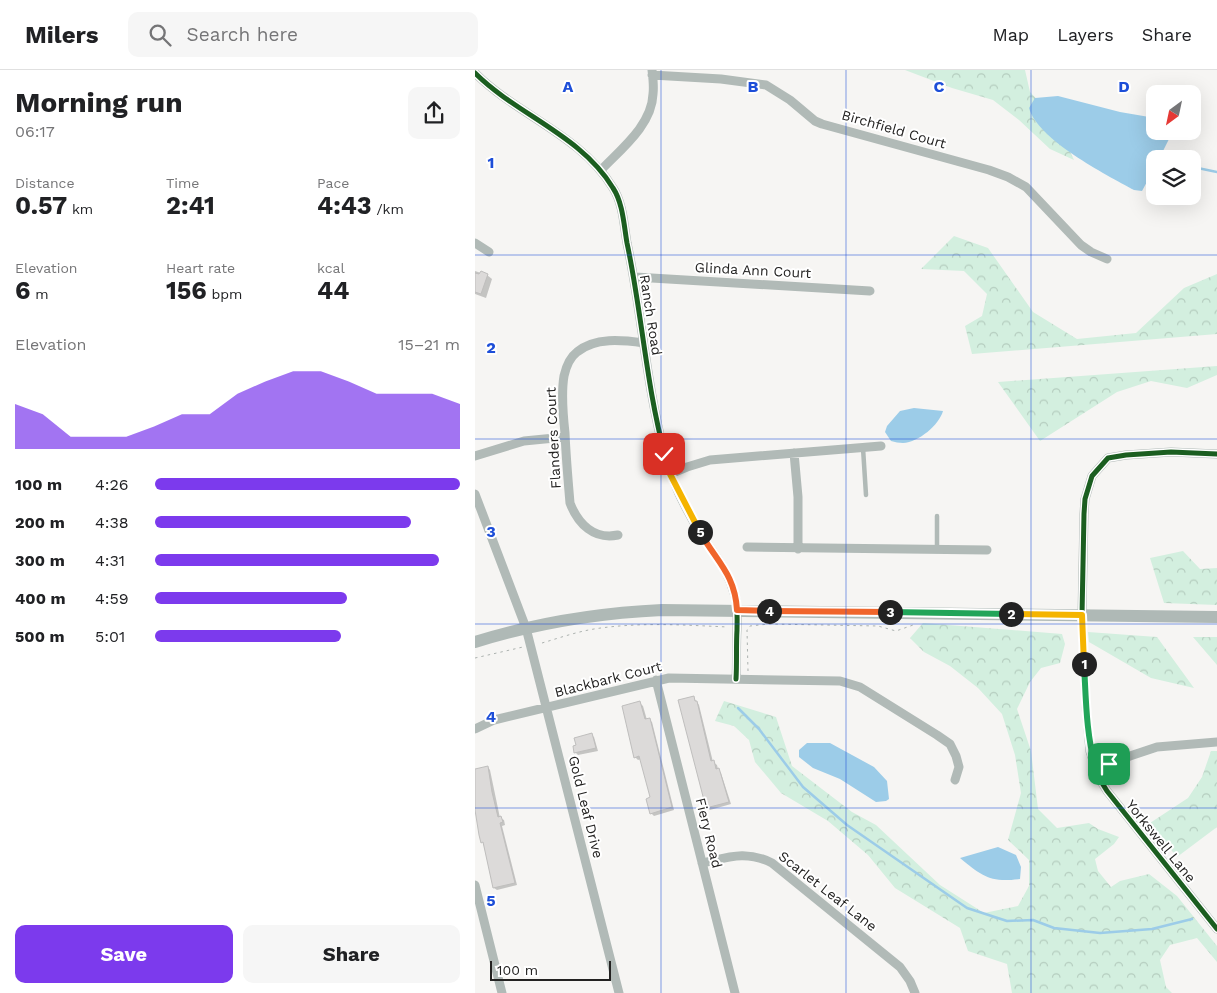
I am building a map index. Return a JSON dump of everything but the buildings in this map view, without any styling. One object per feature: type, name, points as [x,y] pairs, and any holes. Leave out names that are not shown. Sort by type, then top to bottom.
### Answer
[{"type":"main road","points":[[475,642],[526,628],[578,618],[633,611],[662,610],[1217,617]]},
{"type":"street","points":[[601,170],[637,132],[648,115],[653,94],[652,72]]},
{"type":"street","name":"Birchfield Court","points":[[652,72],[766,85],[790,100],[815,121],[822,124],[989,170],[1008,177],[1026,187],[1081,245],[1107,259]]},
{"type":"street","name":"Ranch Road","points":[[475,73],[506,100],[551,128],[601,170],[615,190],[635,277],[656,415],[670,474],[698,529],[727,573],[736,598],[736,679]]},
{"type":"street","points":[[475,243],[489,252]]},
{"type":"street","name":"Glinda Ann Court","points":[[635,277],[870,291]]},
{"type":"street","name":"Flanders Court","points":[[618,535],[608,536],[592,532],[575,515],[569,495],[563,395],[564,377],[571,358],[578,351],[596,343],[623,340],[644,342]]},
{"type":"street","points":[[475,456],[524,441],[565,437]]},
{"type":"street","points":[[670,474],[710,460],[881,446]]},
{"type":"street","name":"Yorkswell Lane","points":[[1217,454],[1171,452],[1108,458],[1092,476],[1085,499],[1082,615],[1086,707],[1090,751],[1096,769],[1107,792],[1217,929]]},
{"type":"street","points":[[794,453],[798,497],[798,549]]},
{"type":"street","name":"Gold Leaf Drive","points":[[475,494],[526,628],[619,993]]},
{"type":"street","points":[[747,547],[987,550]]},
{"type":"street","name":"Blackbark Court","points":[[475,729],[494,720],[669,678],[839,681],[860,687],[950,744],[959,767],[955,780]]},
{"type":"street","name":"Fiery Road","points":[[656,680],[735,993]]},
{"type":"street","points":[[1096,769],[1157,747],[1217,742]]},
{"type":"street","name":"Scarlet Leaf Lane","points":[[702,863],[747,854],[772,862],[900,967],[910,981],[915,993]]},
{"type":"street","points":[[475,885],[502,993]]},
{"type":"lane","points":[[863,448],[866,495]]},
{"type":"lane","points":[[937,516],[937,550]]},
{"type":"path","points":[[542,643],[595,629],[674,624],[729,628]]},
{"type":"path","points":[[736,679],[749,671],[747,668],[747,630],[750,626],[772,624],[878,626],[896,631],[916,624]]},
{"type":"path","points":[[475,658],[526,646]]},
{"type":"green space","points":[[905,70],[1025,70],[1030,92],[1053,116],[1074,160],[1050,149],[1019,120],[993,100],[952,88]]},
{"type":"green space","points":[[954,236],[988,248],[1033,312],[1077,339],[1136,333],[1184,288],[1217,274],[1217,334],[972,354],[965,326],[982,316],[987,294],[964,271],[921,269]]},
{"type":"green space","points":[[1217,366],[1217,375],[1187,388],[1151,381],[1117,392],[1040,441],[998,382]]},
{"type":"green space","points":[[1183,551],[1200,569],[1217,568],[1217,605],[1164,603],[1150,558]]},
{"type":"green space","points":[[923,623],[1062,634],[1065,644],[1060,663],[1041,668],[1030,682],[1017,709],[1031,751],[1038,809],[1057,828],[1089,823],[1098,829],[1119,837],[1114,844],[1095,859],[1098,871],[1111,887],[1120,881],[1149,874],[1177,896],[1217,946],[1217,962],[1197,938],[1170,945],[1160,960],[1166,987],[1172,993],[1012,993],[1007,964],[968,951],[960,928],[895,888],[868,855],[828,821],[781,793],[755,762],[749,740],[734,726],[715,721],[724,701],[776,717],[792,766],[852,812],[876,825],[940,885],[984,913],[1018,906],[1029,886],[1029,860],[1008,840],[1021,793],[1015,755],[1002,714],[978,688],[950,666],[924,652],[910,638]]},
{"type":"green space","points":[[1088,632],[1157,637],[1194,688],[1151,678],[1089,642]]},
{"type":"green space","points":[[1193,637],[1217,637],[1217,665]]},
{"type":"green space","points":[[1211,751],[1217,751],[1217,827],[1177,857],[1150,823],[1188,798],[1202,777]]},
{"type":"water","points":[[1058,96],[1120,112],[1146,116],[1146,140],[1168,140],[1164,150],[1146,150],[1146,184],[1142,191],[1134,190],[1090,165],[1045,132],[1035,120],[1029,108],[1035,98]]},
{"type":"water","points":[[914,408],[943,411],[933,427],[922,436],[903,443],[891,441],[885,432],[887,426],[900,411]]},
{"type":"water","points":[[807,743],[830,743],[874,767],[887,781],[889,799],[876,802],[840,779],[813,768],[799,757],[799,750]]},
{"type":"water","points":[[998,847],[1016,855],[1021,867],[1020,879],[1001,880],[987,877],[960,858]]},
{"type":"waterway","points":[[1201,169],[1217,172]]},
{"type":"waterway","points":[[738,708],[759,729],[803,787],[847,825],[967,908],[1007,921],[1033,920],[1054,928],[1100,933],[1152,929],[1192,919]]},
{"type":"cycle path","points":[[475,73],[492,88],[548,126],[584,154],[600,170],[616,194],[623,215],[653,402],[668,465],[685,506],[725,570],[737,604],[736,679]]},
{"type":"cycle path","points":[[1217,454],[1171,452],[1108,458],[1092,476],[1085,499],[1082,615],[1090,751],[1099,778],[1107,791],[1217,929]]},
{"type":"route","points":[[664,454],[670,474],[691,517],[727,573],[736,598],[737,610],[1082,615],[1090,751],[1096,769],[1109,764]]}]
